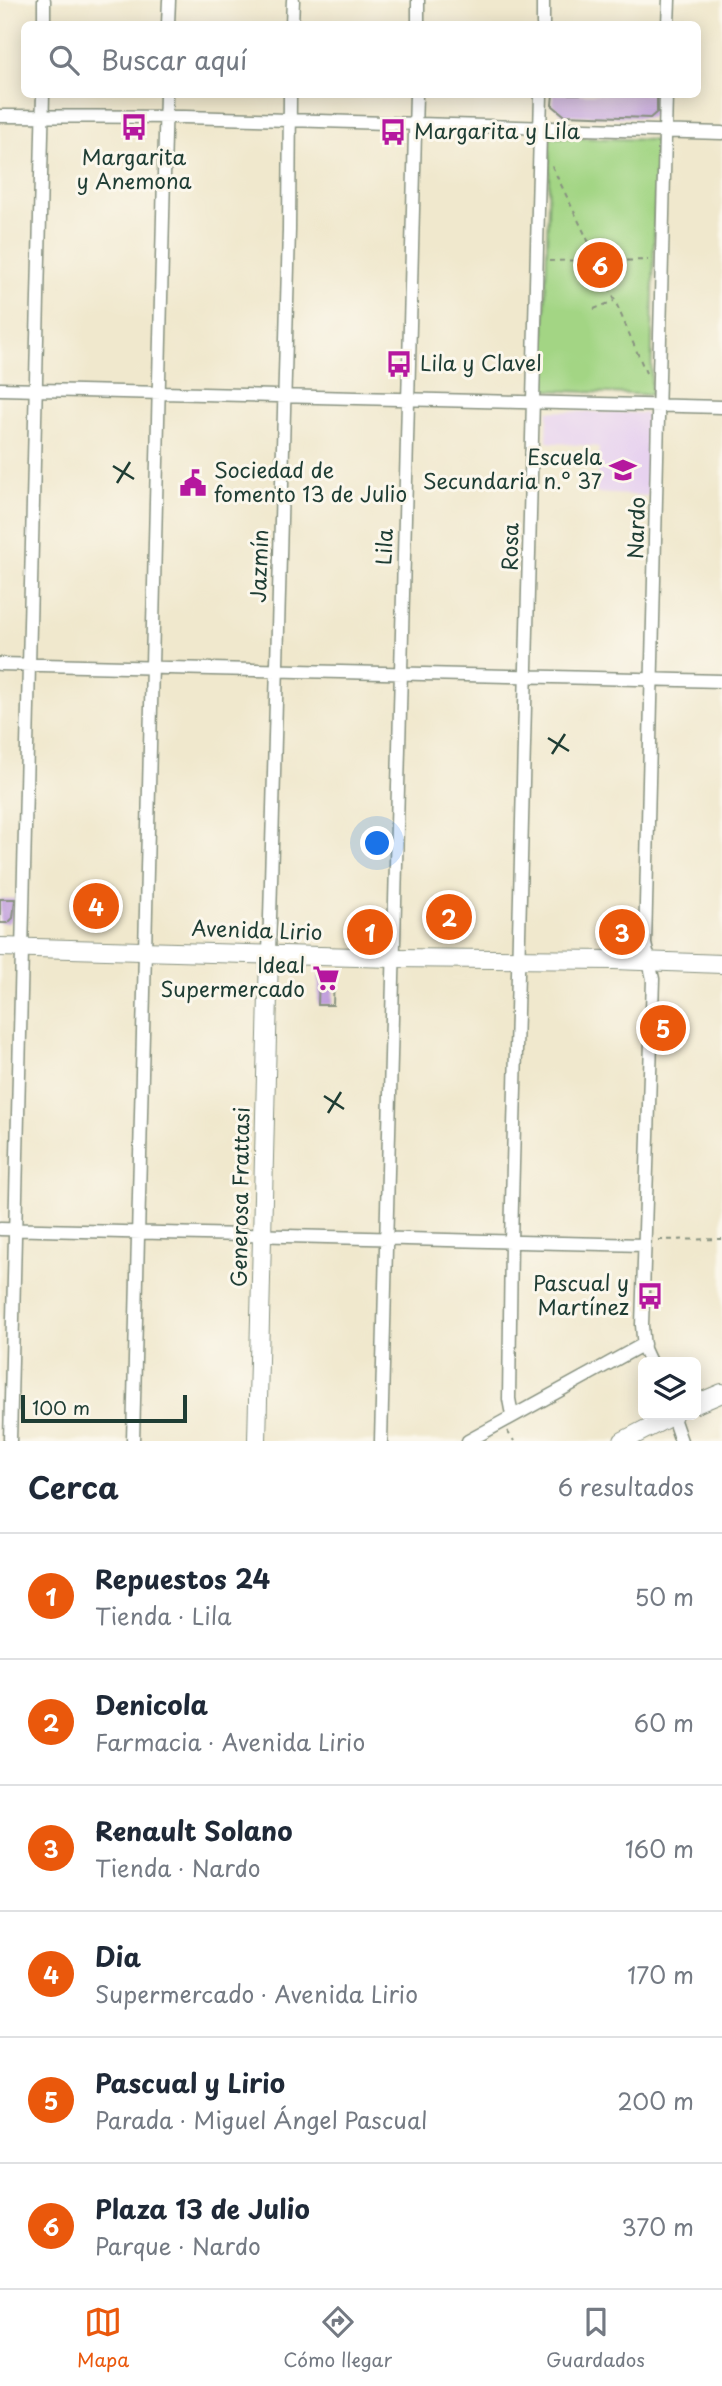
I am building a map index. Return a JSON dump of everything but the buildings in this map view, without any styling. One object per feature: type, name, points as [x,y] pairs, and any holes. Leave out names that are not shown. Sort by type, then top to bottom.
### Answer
[{"type":"main road","name":"Avenida Lirio","points":[[0,947],[722,964]]},
{"type":"main road","name":"Generosa Frattasi","points":[[257,1441],[269,954]]},
{"type":"main road","points":[[701,1403],[722,1394]]},
{"type":"main road","points":[[623,1441],[663,1420]]},
{"type":"street","points":[[44,0],[44,21]]},
{"type":"street","points":[[168,21],[169,0]]},
{"type":"street","points":[[292,21],[293,0]]},
{"type":"street","points":[[418,0],[418,21]]},
{"type":"street","points":[[543,0],[543,21]]},
{"type":"street","points":[[668,0],[668,21]]},
{"type":"street","points":[[10,1441],[43,98]]},
{"type":"street","points":[[133,1441],[166,98]]},
{"type":"street","name":"Jazmín","points":[[269,954],[290,98]]},
{"type":"street","name":"Lila","points":[[381,1441],[416,98]]},
{"type":"street","name":"Rosa","points":[[512,1415],[509,1398],[512,1241],[541,98]]},
{"type":"street","name":"Nardo","points":[[643,1344],[653,1003],[653,979],[645,944],[666,98]]},
{"type":"street","points":[[0,116],[415,123],[722,133]]},
{"type":"street","points":[[0,389],[722,407]]},
{"type":"street","points":[[0,664],[722,681]]},
{"type":"street","points":[[0,1230],[644,1245]]},
{"type":"street","points":[[468,1441],[643,1344],[648,1357]]},
{"type":"street","points":[[674,1420],[681,1441]]},
{"type":"path","points":[[552,167],[594,253]]},
{"type":"path","points":[[594,253],[602,252],[607,261]]},
{"type":"path","points":[[590,260],[594,253]]},
{"type":"path","points":[[590,260],[594,268],[601,268],[607,261],[663,259]]},
{"type":"path","points":[[537,261],[590,260]]},
{"type":"path","points":[[601,268],[650,382]]},
{"type":"path","points":[[594,309],[615,301]]},
{"type":"path","points":[[644,1245],[660,1239],[722,1238]]},
{"type":"shaded area","name":"Escuela Secundaria n.° 37","points":[[548,411],[644,413],[651,421],[648,496],[596,493],[599,447],[547,442]]},
{"type":"green space","points":[[550,137],[656,140],[651,395],[543,390]]},
{"type":"place","name":"Margarita y Anemona","points":[[134,127]]},
{"type":"place","name":"Margarita y Lila","points":[[393,132]]},
{"type":"place","name":"Plaza 13 de Julio","points":[[600,265]]},
{"type":"place","name":"Lila y Clavel","points":[[399,364]]},
{"type":"place","name":"Escuela Secundaria n.° 37","points":[[623,470]]},
{"type":"place","name":"Sociedad de fomento 13 de Julio","points":[[193,483]]},
{"type":"place","name":"Dia","points":[[96,906]]},
{"type":"place","name":"Denicola","points":[[449,917]]},
{"type":"place","name":"Repuestos 24","points":[[370,932]]},
{"type":"place","name":"Renault Solano","points":[[622,932]]},
{"type":"place","name":"Ideal Supermercado","points":[[326,978]]},
{"type":"place","name":"Pascual y Lirio","points":[[663,1028]]},
{"type":"place","name":"Pascual y Martínez","points":[[650,1296]]}]
